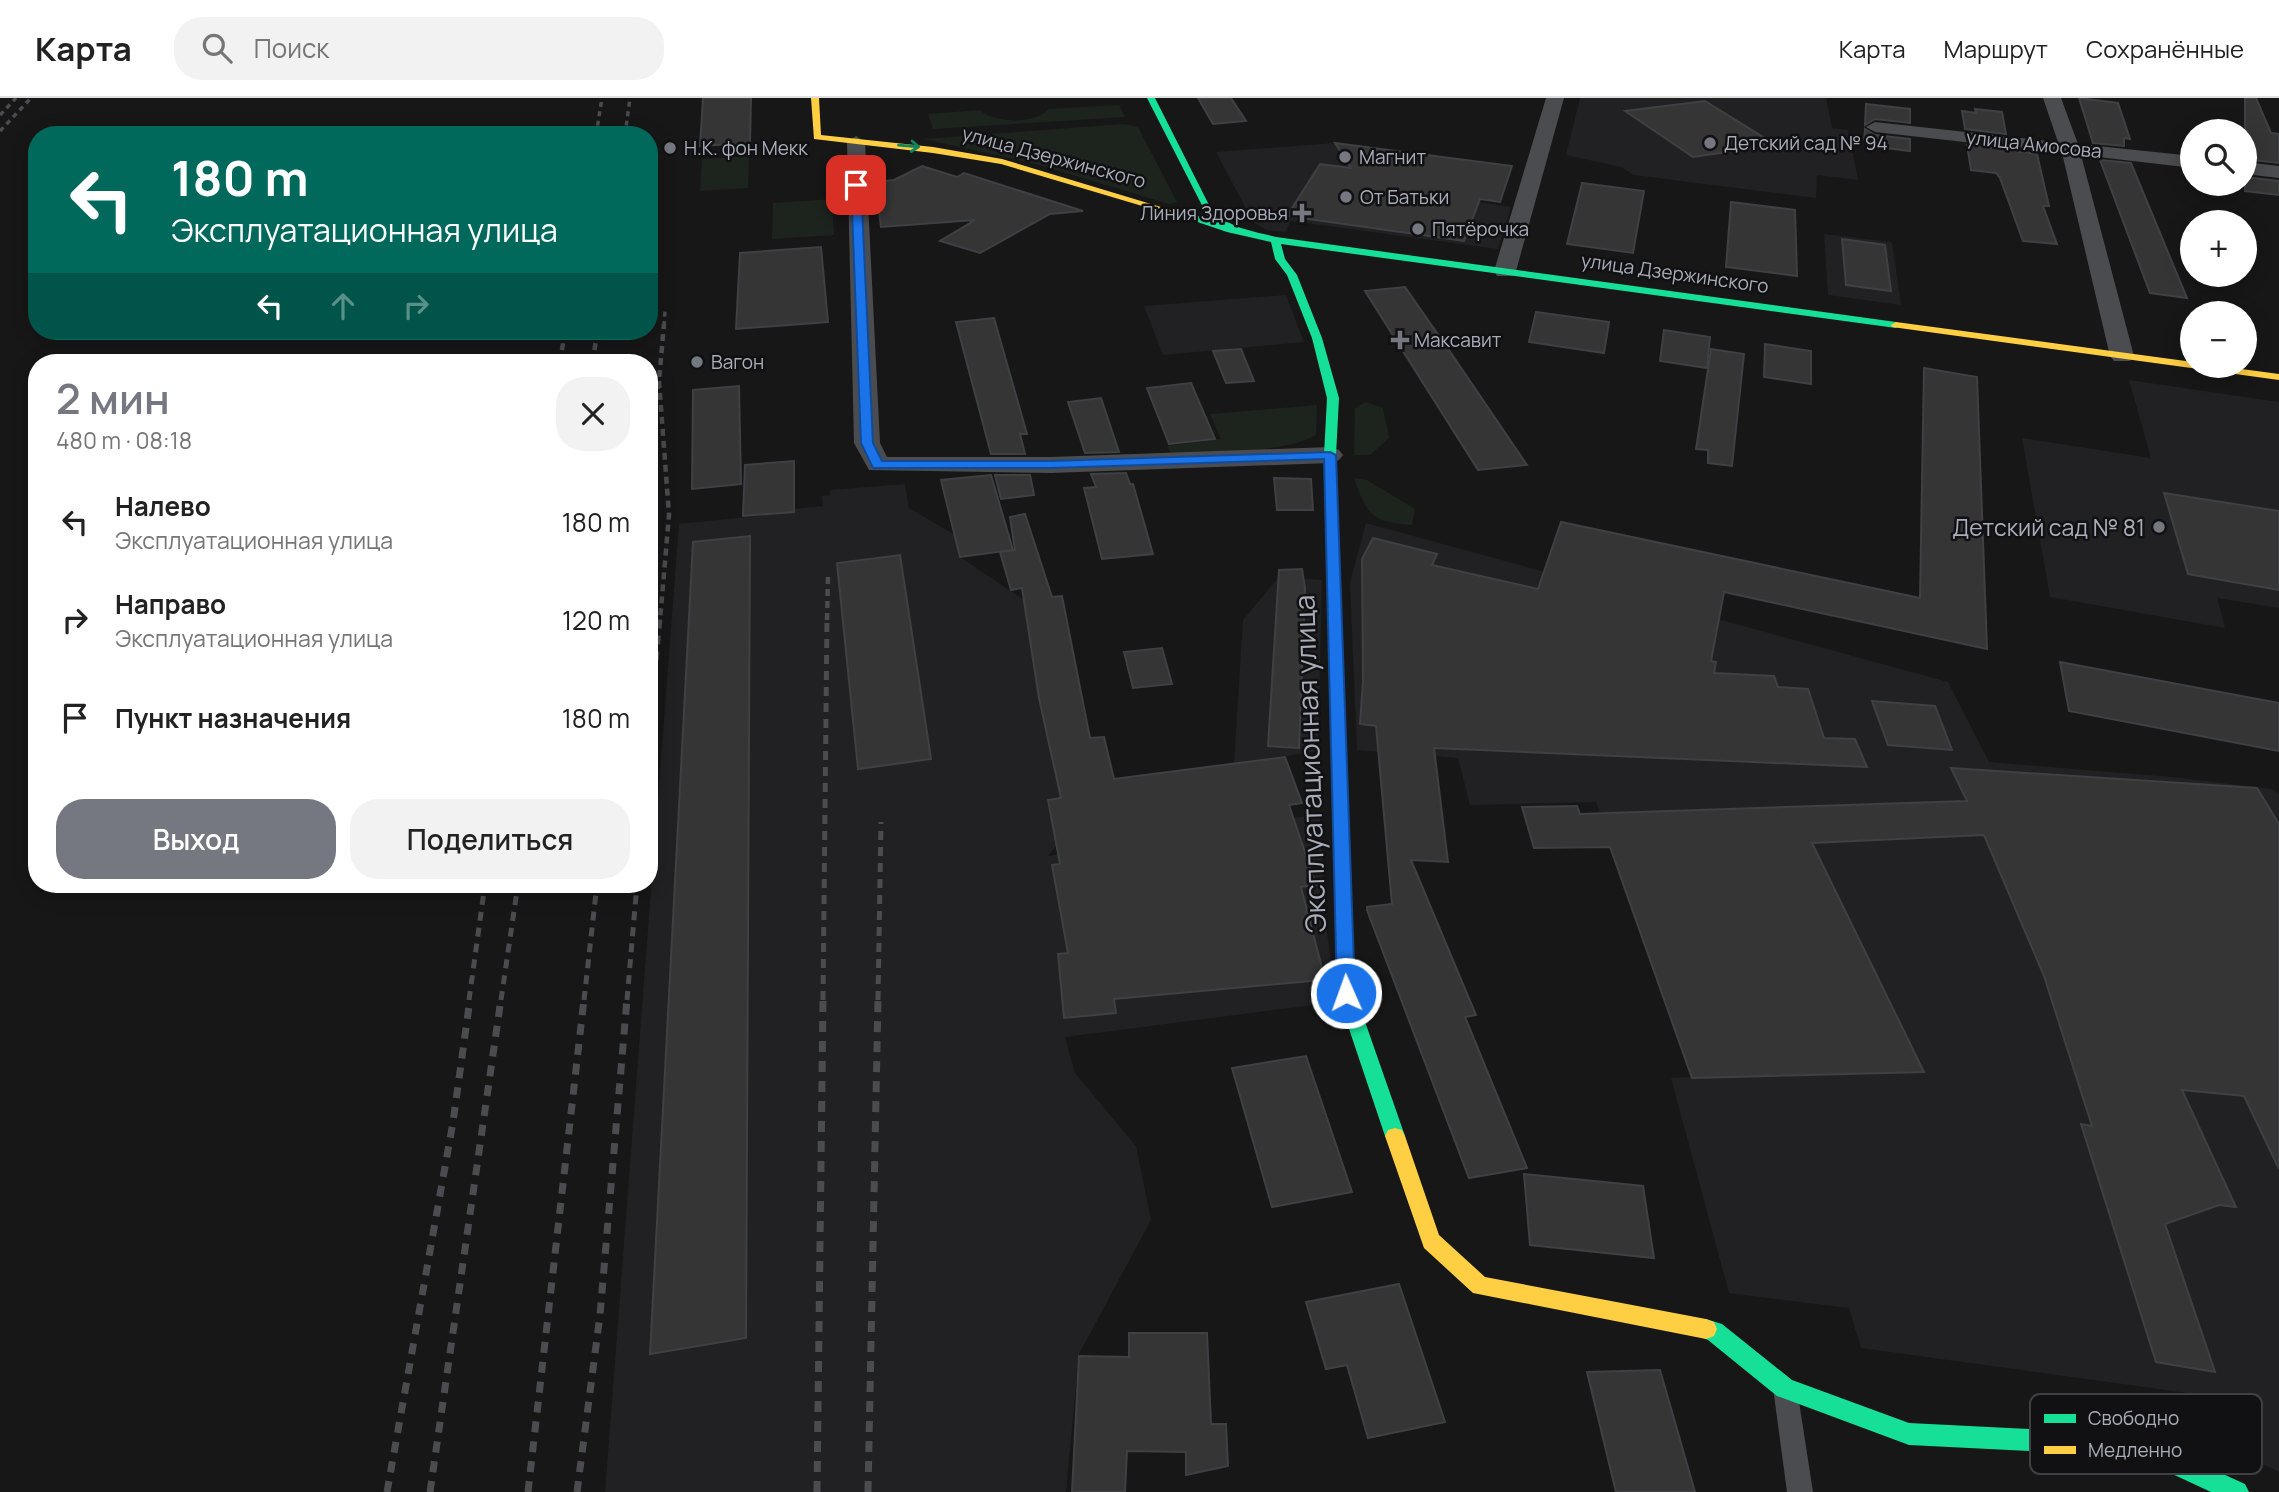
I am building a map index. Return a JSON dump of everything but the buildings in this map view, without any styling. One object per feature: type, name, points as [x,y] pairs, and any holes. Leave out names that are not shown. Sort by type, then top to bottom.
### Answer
[{"type":"street","name":"улица Дзержинского","points":[[814,98],[817,137],[936,149],[1004,162],[1231,230],[1275,240],[2180,363]]},
{"type":"street","points":[[1151,98],[1203,204],[1212,217],[1231,230]]},
{"type":"street","points":[[1505,271],[1555,98]]},
{"type":"street","points":[[2052,98],[2070,148],[2122,356]]},
{"type":"street","name":"улица Амосова","points":[[1875,127],[2180,161]]},
{"type":"street","points":[[856,142],[867,443],[878,465],[1051,465],[1330,455]]},
{"type":"street","points":[[2257,169],[2279,172]]},
{"type":"street","name":"улица Дзержинского","points":[[1155,206],[1203,204]]},
{"type":"street","name":"Эксплуатационная улица","points":[[1275,240],[1280,259],[1292,275],[1317,338],[1333,398],[1330,455],[1346,993],[1431,1241],[1480,1286],[1714,1331],[1785,1388],[1909,1434],[2030,1440]]},
{"type":"street","name":"улица Дзержинского","points":[[2257,374],[2279,377]]},
{"type":"street","name":"Эксплуатационная улица","points":[[2198,1474],[2237,1492]]},
{"type":"lane","points":[[1785,1388],[1801,1492]]},
{"type":"shaded area","name":"Детский сад № 94","points":[[1580,98],[1826,98],[1832,128],[1848,130],[1858,180],[1817,175],[1816,198],[1634,175],[1621,167],[1566,155]]},
{"type":"shaded area","points":[[1119,105],[1125,117],[933,129],[928,114],[979,110],[1004,120],[1024,120],[1034,118],[1049,109]]},
{"type":"shaded area","points":[[1123,124],[1138,127],[1177,202],[1169,204],[1036,164],[924,139]]},
{"type":"shaded area","points":[[1334,143],[1396,151],[1428,195],[1511,207],[1498,249],[1291,221],[1285,232],[1266,230],[1253,222],[1216,152]]},
{"type":"shaded area","points":[[749,156],[748,188],[700,191],[702,159]]},
{"type":"shaded area","points":[[832,199],[834,235],[772,239],[773,203]]},
{"type":"shaded area","points":[[1824,234],[1892,242],[1901,305],[1828,295]]},
{"type":"shaded area","points":[[1286,295],[1304,342],[1163,355],[1144,306]]},
{"type":"shaded area","name":"Детский сад № 81","points":[[2129,380],[2279,402],[2279,608],[2217,598],[2225,628],[2050,597],[2022,438],[2151,458]]},
{"type":"shaded area","points":[[1366,402],[1383,408],[1389,438],[1370,455],[1354,455],[1355,408]]},
{"type":"shaded area","points":[[1317,405],[1316,435],[1303,441],[1267,448],[1171,455],[1167,446],[1221,439],[1210,414]]},
{"type":"shaded area","points":[[1354,478],[1367,480],[1415,509],[1412,525],[1387,522],[1372,514],[1363,501]]},
{"type":"shaded area","points":[[905,484],[909,508],[955,535],[960,557],[1024,600],[1039,698],[1061,798],[1057,845],[1048,856],[1320,814],[1324,912],[1337,1002],[1065,1037],[1075,1073],[1136,1146],[1151,1220],[1079,1354],[1066,1492],[605,1492],[651,893],[658,893],[658,799],[679,524],[794,512],[794,509],[823,506],[822,496],[830,495],[830,490]]},
{"type":"shaded area","points":[[1366,523],[1948,682],[1989,762],[2172,777],[2272,789],[2279,794],[2279,1472],[2262,1464],[2262,1394],[2195,1394],[1861,1348],[1849,1308],[1729,1293],[1671,1078],[1692,1077],[1596,802],[1470,805],[1458,758],[1357,750],[1350,583]]},
{"type":"shaded area","points":[[1279,577],[1322,580],[1318,751],[1234,764],[1243,620]]},
{"type":"railway","points":[[0,115],[16,98]]},
{"type":"railway","points":[[0,131],[31,98]]},
{"type":"railway","points":[[597,126],[602,98]]},
{"type":"railway","points":[[626,126],[630,98]]},
{"type":"railway","points":[[664,326],[665,311]]},
{"type":"railway","points":[[659,381],[664,324]]},
{"type":"railway","points":[[561,354],[564,340]]},
{"type":"railway","points":[[594,354],[596,340]]},
{"type":"railway","points":[[658,386],[659,381]]},
{"type":"railway","points":[[659,381],[669,515],[660,620]]},
{"type":"railway","points":[[827,620],[828,576]]},
{"type":"railway","points":[[658,640],[660,618]]},
{"type":"railway","points":[[823,1000],[827,618]]},
{"type":"railway","points":[[878,1000],[881,822]]},
{"type":"railway","points":[[469,1000],[484,893]]},
{"type":"railway","points":[[501,1000],[517,893]]},
{"type":"railway","points":[[584,1000],[596,893]]},
{"type":"railway","points":[[627,1000],[636,893]]},
{"type":"railway","points":[[387,1492],[453,1122],[470,999]]},
{"type":"railway","points":[[430,1492],[501,999]]},
{"type":"railway","points":[[528,1492],[584,999]]},
{"type":"railway","points":[[577,1492],[600,1315],[627,999]]},
{"type":"railway","points":[[817,1492],[823,999]]},
{"type":"railway","points":[[868,1492],[878,999]]},
{"type":"traffic: fast","points":[[1151,98],[1203,203],[1212,217],[1230,230]]},
{"type":"traffic: fast","points":[[1179,214],[1275,240],[1896,325]]},
{"type":"traffic: fast","points":[[1275,240],[1280,259],[1292,275],[1317,338],[1333,398],[1330,455],[1346,993],[1395,1136]]},
{"type":"traffic: fast","points":[[1706,1329],[1714,1331],[1785,1388],[1909,1434],[2030,1440]]},
{"type":"traffic: fast","points":[[2198,1474],[2237,1492]]},
{"type":"traffic: slow","points":[[815,98],[817,137],[933,150],[1002,162],[1179,214]]},
{"type":"traffic: slow","points":[[1896,325],[2180,363]]},
{"type":"traffic: slow","points":[[2257,374],[2279,377]]},
{"type":"traffic: slow","points":[[1395,1136],[1431,1241],[1480,1286],[1706,1329]]},
{"type":"place","name":"Детский сад № 94","points":[[1710,143]]},
{"type":"place","name":"Н.К. фон Мекк","points":[[670,148]]},
{"type":"place","name":"Магнит","points":[[1345,157]]},
{"type":"place","name":"От Батьки","points":[[1346,197]]},
{"type":"place","name":"Линия Здоровья","points":[[1302,213]]},
{"type":"place","name":"Пятёрочка","points":[[1418,229]]},
{"type":"place","name":"Максавит","points":[[1400,340]]},
{"type":"place","name":"Вагон","points":[[697,362]]},
{"type":"place","name":"Детский сад № 81","points":[[2159,527]]},
{"type":"route","points":[[856,185],[867,443],[878,465],[1051,465],[1330,455],[1346,993]]}]
